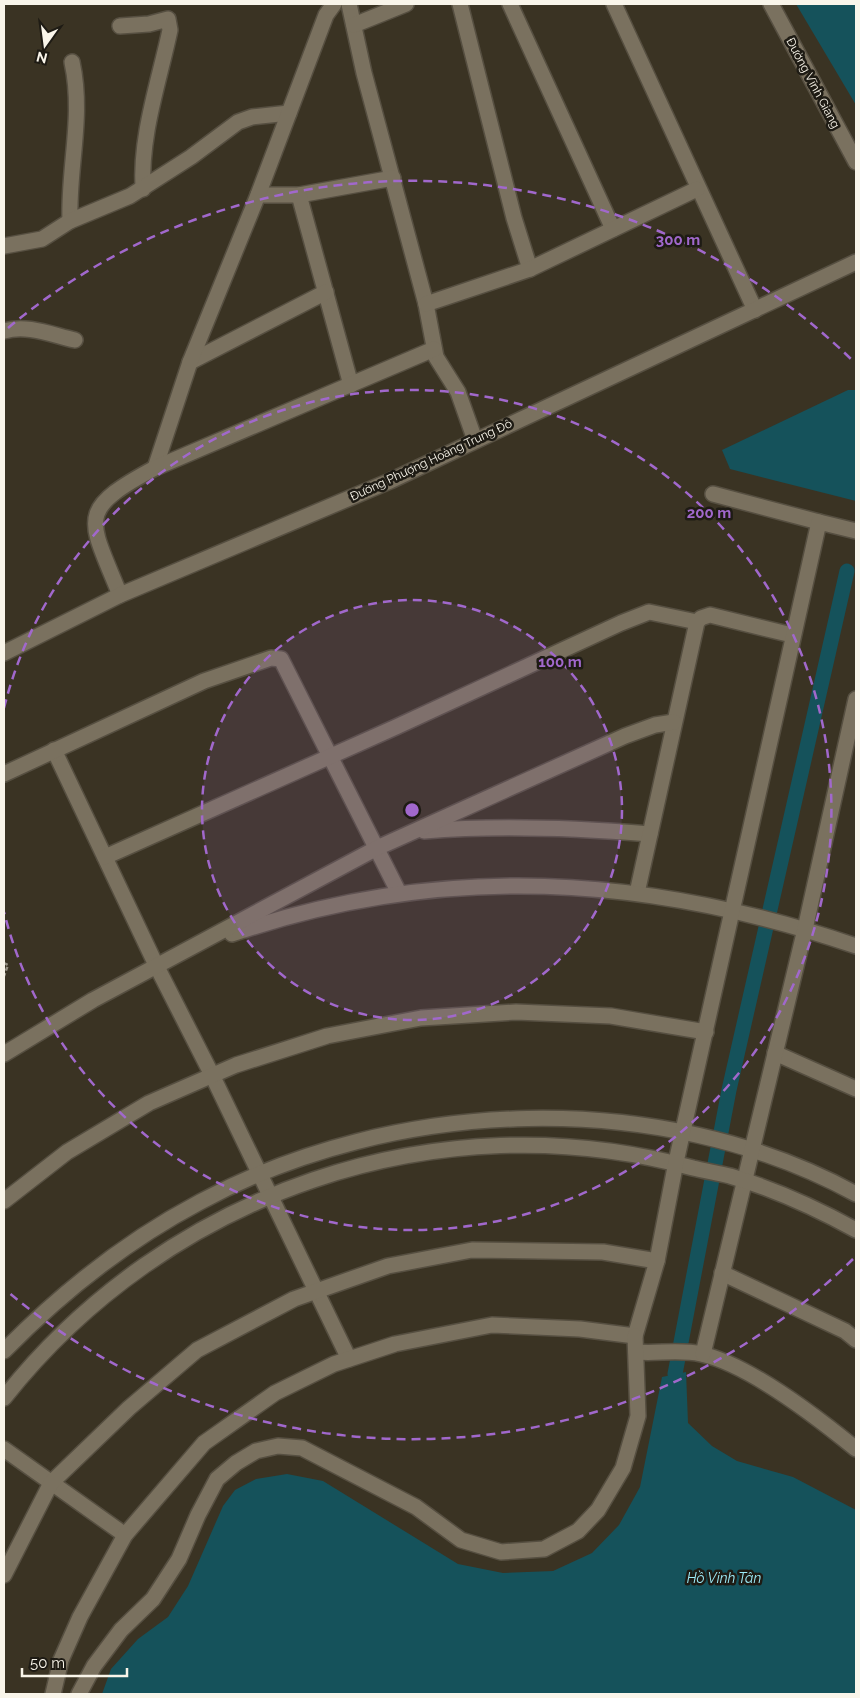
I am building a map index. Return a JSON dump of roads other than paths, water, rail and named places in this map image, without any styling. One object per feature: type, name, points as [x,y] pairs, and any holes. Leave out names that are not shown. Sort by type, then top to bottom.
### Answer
[{"type":"street","points":[[155,468],[190,362],[258,195],[326,15],[334,4]]},
{"type":"street","points":[[349,4],[364,73],[426,304],[434,349],[439,364],[458,392],[475,440]]},
{"type":"street","points":[[354,25],[406,4]]},
{"type":"street","points":[[460,4],[514,218],[530,269]]},
{"type":"street","points":[[510,4],[613,229]]},
{"type":"street","points":[[614,4],[697,189],[755,310]]},
{"type":"street","name":"Đường Vĩnh Giang","points":[[771,4],[856,162]]},
{"type":"street","points":[[120,26],[149,24],[168,19],[170,30],[144,146],[142,167],[143,189]]},
{"type":"street","points":[[70,221],[78,116],[77,88],[72,62]]},
{"type":"street","points":[[4,246],[42,239],[70,221],[115,204],[143,189],[191,158],[238,122],[252,117],[289,113]]},
{"type":"street","points":[[258,195],[299,194],[393,178]]},
{"type":"street","points":[[426,304],[530,269],[697,189]]},
{"type":"street","points":[[299,194],[351,385]]},
{"type":"street","name":"Đường Phượng Hoàng Trung Đô","points":[[4,653],[120,594],[390,481],[856,262]]},
{"type":"street","points":[[190,362],[326,292]]},
{"type":"street","points":[[4,332],[16,328],[27,329],[75,340]]},
{"type":"street","points":[[120,594],[94,526],[96,514],[101,504],[115,491],[155,468],[434,349]]},
{"type":"street","points":[[713,494],[856,531]]},
{"type":"street","points":[[80,1694],[99,1659],[121,1630],[153,1599],[179,1559],[198,1515],[217,1479],[236,1463],[256,1450],[278,1446],[302,1448],[416,1507],[462,1540],[502,1552],[544,1549],[578,1531],[598,1510],[623,1468],[638,1416],[636,1336],[657,1261],[682,1132],[706,1032],[792,635],[819,522]]},
{"type":"street","points":[[105,857],[621,623],[649,612],[697,622]]},
{"type":"street","points":[[637,893],[697,622],[701,618],[710,615],[792,635]]},
{"type":"street","points":[[4,774],[204,681],[271,658],[281,659],[400,893]]},
{"type":"street","points":[[697,1353],[722,1273],[737,1179],[744,1148],[775,1054],[798,927],[856,699]]},
{"type":"street","points":[[4,1054],[93,1000],[156,965],[377,848],[625,736],[655,725],[674,722]]},
{"type":"street","points":[[54,750],[156,965],[212,1075],[349,1359]]},
{"type":"street","points":[[411,832],[463,828],[513,828],[650,834]]},
{"type":"street","points":[[176,955],[232,933],[298,913],[400,893],[509,885],[595,888],[637,893],[748,914],[798,927],[856,946]]},
{"type":"street","points":[[4,1201],[67,1152],[149,1103],[236,1064],[327,1036],[421,1018],[516,1012],[611,1016],[706,1032]]},
{"type":"street","points":[[775,1054],[856,1089]]},
{"type":"street","points":[[4,1351],[64,1293],[130,1243],[201,1201],[276,1167],[354,1142],[436,1126],[518,1119],[601,1121],[682,1132],[744,1148],[800,1168],[856,1194]]},
{"type":"street","points":[[4,1398],[33,1362],[96,1301],[167,1249],[244,1206],[326,1175],[412,1154],[500,1145],[589,1148],[676,1162],[737,1179],[815,1207],[856,1230]]},
{"type":"street","points":[[4,1575],[51,1483],[129,1408],[197,1350],[294,1299],[388,1266],[472,1250],[603,1252],[657,1261]]},
{"type":"street","points":[[722,1273],[845,1331],[856,1340]]},
{"type":"street","points":[[53,1694],[62,1660],[80,1617],[125,1535],[204,1443],[275,1393],[334,1364],[395,1344],[492,1325],[580,1329],[636,1336]]},
{"type":"street","points":[[636,1352],[655,1354],[697,1353],[738,1367],[823,1422],[856,1449]]},
{"type":"street","points":[[4,1449],[125,1535]]},
{"type":"water","points":[[796,4],[856,4],[856,105]]},
{"type":"water","points":[[848,390],[856,390],[856,501],[730,469],[722,450]]},
{"type":"water","name":"Hồ Vinh Tân","points":[[686,1372],[688,1423],[712,1446],[737,1461],[793,1477],[856,1510],[856,1694],[102,1694],[111,1669],[138,1639],[168,1617],[188,1586],[223,1506],[235,1490],[256,1479],[287,1474],[323,1481],[458,1564],[503,1573],[553,1571],[592,1553],[619,1525],[640,1487],[662,1377]]},
{"type":"waterway","points":[[675,1374],[729,1090],[847,571]]}]
